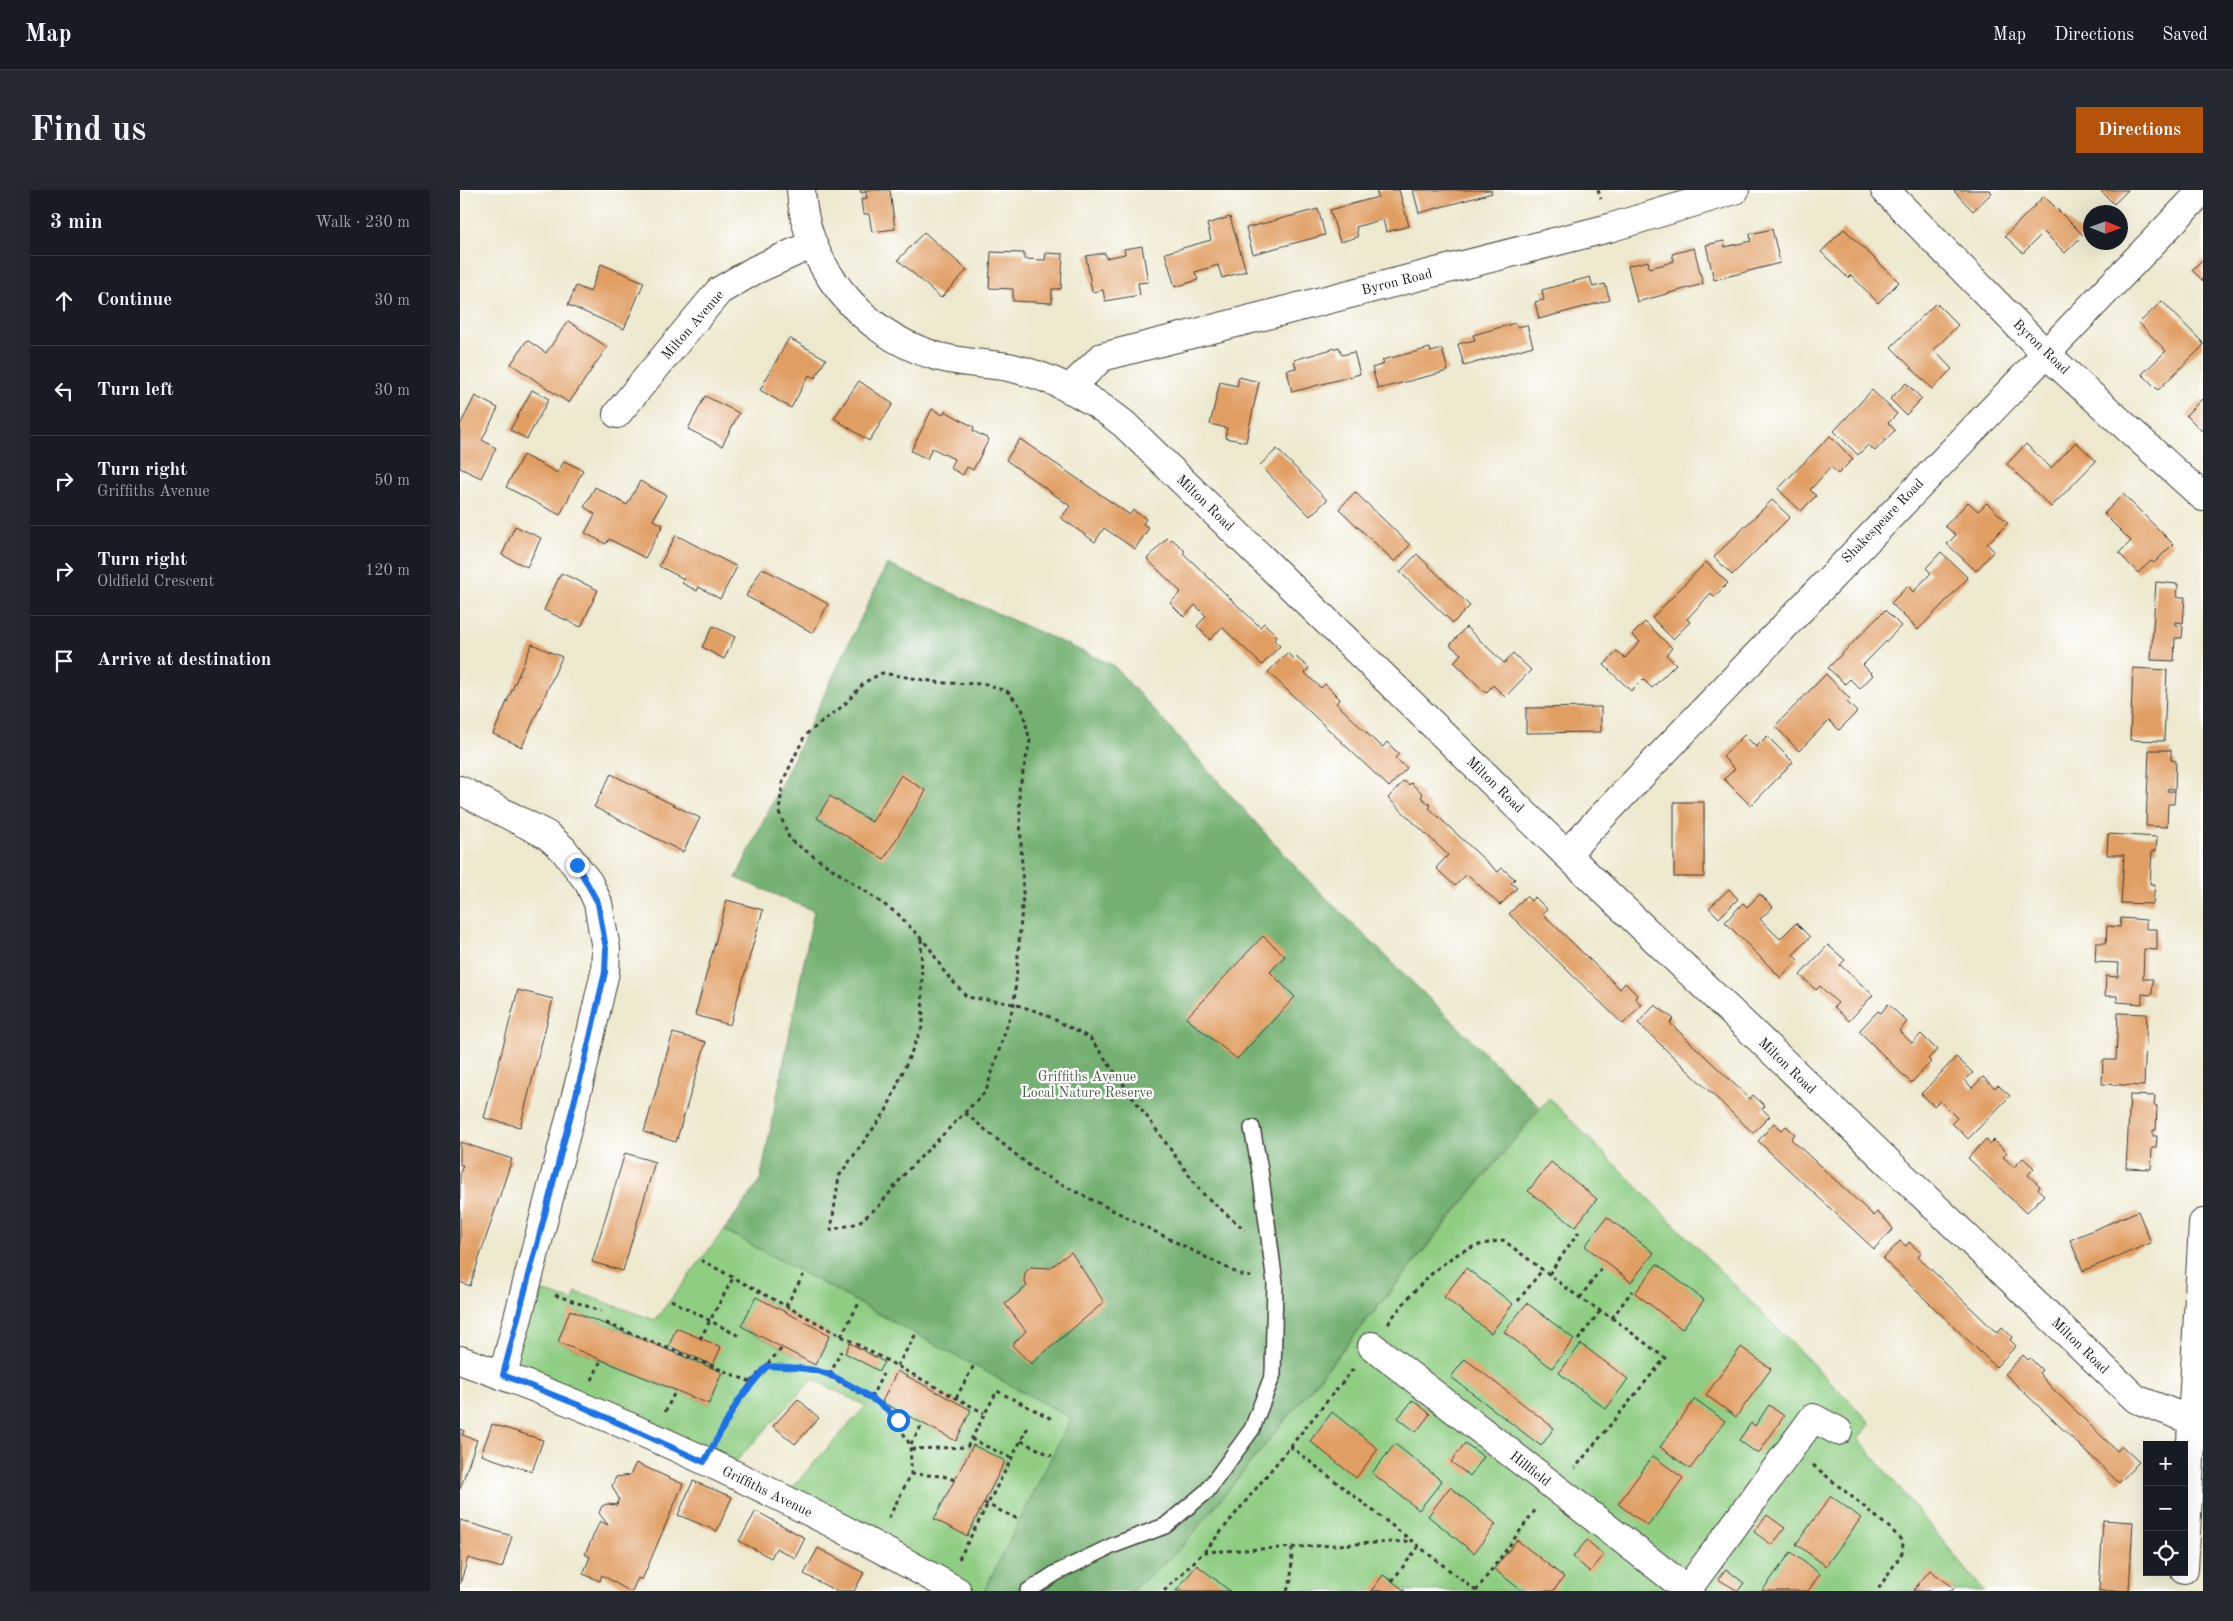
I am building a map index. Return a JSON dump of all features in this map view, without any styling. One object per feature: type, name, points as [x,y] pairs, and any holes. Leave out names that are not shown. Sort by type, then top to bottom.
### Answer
[{"type":"street","name":"Milton Road","points":[[801,190],[806,220],[813,244],[836,287],[858,312],[890,336],[934,356],[1011,368],[1069,389],[1098,405],[1124,424],[1566,854],[2136,1399],[2194,1421]]},
{"type":"street","name":"Byron Road","points":[[1069,389],[1102,357],[1608,228],[1735,190]]},
{"type":"street","name":"Byron Road","points":[[1885,190],[2045,353],[2203,497]]},
{"type":"street","name":"Shakespeare Road","points":[[1566,854],[2203,190]]},
{"type":"street","name":"Milton Avenue","points":[[617,414],[719,292],[754,270],[813,244]]},
{"type":"street","points":[[460,790],[547,835],[563,849],[589,883],[598,903],[604,925],[606,949],[605,972],[582,1072],[503,1375]]},
{"type":"street","points":[[2187,1531],[2194,1421],[2203,1222]]},
{"type":"street","name":"Hillfield","points":[[1372,1346],[1688,1590]]},
{"type":"street","name":"Griffiths Avenue","points":[[460,1360],[581,1406],[704,1462],[874,1544],[951,1588]]},
{"type":"street","points":[[1688,1590],[1813,1418],[1838,1431]]},
{"type":"street","points":[[2183,1591],[2184,1576]]},
{"type":"lane","points":[[1028,1591],[1056,1573],[1114,1545],[1165,1526],[1207,1491],[1252,1429],[1273,1374],[1275,1283],[1252,1128]]},
{"type":"path","points":[[921,939],[923,1025],[886,1111],[839,1176],[831,1230],[858,1223],[879,1206],[907,1171],[986,1091],[1014,1004],[1024,894],[1019,790],[1030,741],[1022,708],[1008,692],[986,684],[942,683],[882,673],[865,682],[844,705],[805,735],[783,780],[779,812],[790,840],[898,914],[921,939],[945,973],[967,997],[1014,1004],[1042,1012],[1090,1038],[1202,1193],[1247,1232],[1268,1235]]},
{"type":"path","points":[[965,1113],[1037,1172],[1241,1275],[1275,1283]]},
{"type":"path","points":[[1549,1274],[1579,1232]]},
{"type":"path","points":[[1164,1591],[1203,1552],[1372,1346],[1402,1305],[1436,1269],[1474,1246],[1503,1240],[1580,1298],[1601,1310],[1665,1358],[1555,1488],[1476,1591],[1290,1446]]},
{"type":"path","points":[[701,1260],[984,1413]]},
{"type":"path","points":[[1580,1298],[1602,1267]]},
{"type":"path","points":[[1518,1301],[1543,1269]]},
{"type":"path","points":[[786,1306],[804,1274]]},
{"type":"path","points":[[700,1339],[733,1278]]},
{"type":"path","points":[[526,1286],[601,1311]]},
{"type":"path","points":[[1612,1318],[1632,1291]]},
{"type":"path","points":[[671,1300],[740,1336]]},
{"type":"path","points":[[841,1336],[859,1303]]},
{"type":"path","points":[[1578,1340],[1601,1310]]},
{"type":"path","points":[[606,1324],[751,1382]]},
{"type":"path","points":[[897,1366],[916,1334]]},
{"type":"path","points":[[704,1462],[738,1401],[751,1382],[782,1348]]},
{"type":"path","points":[[830,1376],[841,1351]]},
{"type":"path","points":[[956,1398],[974,1365]]},
{"type":"path","points":[[767,1366],[808,1369],[830,1376],[872,1398],[890,1410],[911,1447]]},
{"type":"path","points":[[872,1398],[883,1374]]},
{"type":"path","points":[[911,1447],[967,1447],[996,1391],[1052,1419]]},
{"type":"path","points":[[874,1544],[911,1474],[911,1447],[923,1423]]},
{"type":"path","points":[[951,1588],[986,1503],[1028,1427]]},
{"type":"path","points":[[971,1439],[1011,1458]]},
{"type":"path","points":[[1020,1441],[1052,1456]]},
{"type":"path","points":[[1791,1448],[1891,1529],[1903,1542],[1902,1553],[1877,1591]]},
{"type":"path","points":[[911,1474],[943,1476],[955,1480]]},
{"type":"path","points":[[986,1503],[1020,1520]]},
{"type":"path","points":[[1203,1552],[1412,1540]]},
{"type":"path","points":[[1392,1581],[1419,1546]]},
{"type":"path","points":[[1287,1591],[1291,1580],[1292,1548]]},
{"type":"green space","name":"Griffiths Avenue Local Nature Reserve","points":[[887,564],[1113,665],[1305,877],[1540,1107],[1181,1548],[1132,1591],[984,1591],[1071,1418],[724,1230],[760,1181],[814,911],[736,878]]},
{"type":"green space","points":[[1549,1098],[1871,1423],[1858,1438],[1984,1591],[1132,1591],[1181,1548]]},
{"type":"green space","points":[[724,1230],[1071,1418],[984,1591],[957,1591],[782,1498],[866,1406],[813,1379],[726,1472],[503,1375],[527,1286],[573,1301],[576,1292],[655,1320]],"holes":[[[757,1297],[830,1335],[815,1365],[741,1327]],[[571,1310],[722,1372],[709,1404],[558,1342]],[[898,1372],[971,1410],[956,1440],[882,1402]],[[973,1445],[1005,1462],[967,1535],[935,1519]]]},
{"type":"building","points":[[860,190],[890,190],[895,229],[872,232],[869,214],[863,214],[861,199],[867,198],[866,192],[861,193]]},
{"type":"building","points":[[1376,190],[1399,190],[1409,226],[1386,232],[1383,219],[1356,227],[1358,237],[1340,242],[1330,210],[1378,197]]},
{"type":"building","points":[[1413,190],[1491,190],[1492,193],[1419,213]]},
{"type":"building","points":[[1953,190],[1989,190],[1992,193],[1973,211]]},
{"type":"building","points":[[2100,190],[2128,190],[2114,204]]},
{"type":"building","points":[[2044,196],[2083,235],[2065,253],[2044,232],[2023,253],[2005,236]]},
{"type":"building","points":[[1318,209],[1325,235],[1253,254],[1246,228]]},
{"type":"building","points":[[1230,217],[1246,271],[1222,278],[1218,265],[1195,272],[1198,280],[1175,287],[1165,253],[1211,240],[1207,224]]},
{"type":"building","points":[[1772,229],[1780,263],[1714,280],[1706,245],[1724,241],[1725,247],[1751,241],[1750,234]]},
{"type":"building","points":[[1844,229],[1899,282],[1878,303],[1851,275],[1848,278],[1821,252]]},
{"type":"building","points":[[924,232],[967,270],[941,298],[898,260]]},
{"type":"building","points":[[1142,246],[1148,282],[1138,283],[1140,295],[1105,301],[1103,290],[1092,292],[1086,256],[1105,253],[1106,258],[1125,254],[1124,249]]},
{"type":"building","points":[[1694,248],[1703,284],[1637,302],[1628,266],[1648,261],[1649,268],[1662,265],[1674,261],[1672,254]]},
{"type":"building","points":[[991,252],[1024,253],[1024,259],[1045,260],[1046,253],[1063,254],[1061,289],[1052,289],[1052,303],[1013,301],[1013,289],[989,288]]},
{"type":"building","points":[[2203,259],[2203,281],[2192,270]]},
{"type":"building","points":[[601,264],[644,282],[624,329],[568,305],[576,286],[590,292]]},
{"type":"building","points":[[1590,277],[1593,287],[1605,284],[1610,300],[1539,319],[1535,302],[1544,300],[1542,290]]},
{"type":"building","points":[[2162,301],[2203,343],[2203,346],[2158,390],[2142,374],[2166,351],[2139,323]]},
{"type":"building","points":[[1936,303],[1958,325],[1934,350],[1952,369],[1932,389],[1891,347]]},
{"type":"building","points":[[568,321],[607,347],[569,403],[511,364],[527,340],[546,353]]},
{"type":"building","points":[[1515,323],[1517,327],[1527,325],[1533,346],[1464,366],[1458,344],[1475,340],[1473,335]]},
{"type":"building","points":[[789,338],[826,359],[815,378],[809,375],[791,408],[760,390]]},
{"type":"building","points":[[1339,347],[1342,355],[1354,352],[1360,374],[1292,392],[1287,370],[1296,368],[1294,360]]},
{"type":"building","points":[[1430,348],[1431,352],[1442,349],[1448,371],[1378,389],[1372,368],[1384,364],[1382,360]]},
{"type":"building","points":[[1239,377],[1259,382],[1246,442],[1225,438],[1227,428],[1210,424],[1220,382],[1237,386]]},
{"type":"building","points":[[859,381],[893,404],[869,441],[834,418]]},
{"type":"building","points":[[1906,383],[1922,399],[1906,415],[1890,399]]},
{"type":"building","points":[[532,390],[549,399],[527,439],[510,430]]},
{"type":"building","points":[[1872,390],[1897,414],[1888,423],[1895,430],[1875,451],[1868,445],[1858,455],[1834,431]]},
{"type":"building","points":[[475,396],[498,408],[482,440],[496,448],[481,478],[460,468],[460,425]]},
{"type":"building","points":[[705,396],[739,413],[722,446],[688,429]]},
{"type":"building","points":[[2203,398],[2203,432],[2186,415]]},
{"type":"building","points":[[932,409],[943,415],[945,411],[974,427],[973,431],[989,439],[973,470],[967,467],[963,475],[950,468],[954,459],[932,448],[927,459],[911,451]]},
{"type":"building","points":[[1830,436],[1853,459],[1838,474],[1831,467],[1810,490],[1816,496],[1801,511],[1778,489]]},
{"type":"building","points":[[1020,439],[1130,515],[1133,510],[1146,519],[1143,524],[1149,528],[1135,549],[1104,528],[1095,542],[1061,518],[1070,506],[1006,460]]},
{"type":"building","points":[[2076,442],[2096,461],[2051,507],[2007,464],[2026,444],[2051,468]]},
{"type":"building","points":[[1277,449],[1327,500],[1310,516],[1260,465]]},
{"type":"building","points":[[523,455],[558,473],[564,461],[583,470],[560,515],[506,487]]},
{"type":"building","points":[[640,481],[666,495],[653,520],[663,525],[645,558],[609,539],[606,544],[585,533],[595,514],[584,507],[595,487],[627,505]]},
{"type":"building","points":[[1355,492],[1410,545],[1395,562],[1339,509]]},
{"type":"building","points":[[2123,494],[2173,544],[2154,563],[2151,561],[2138,573],[2119,553],[2131,541],[2104,514]]},
{"type":"building","points":[[1772,500],[1790,517],[1732,575],[1714,557]]},
{"type":"building","points":[[1968,502],[1978,511],[1987,503],[2008,523],[1987,544],[1994,551],[1976,571],[1947,544],[1956,535],[1945,526]]},
{"type":"building","points":[[515,526],[541,538],[527,567],[502,555]]},
{"type":"building","points":[[676,535],[737,567],[720,599],[699,587],[697,591],[682,583],[684,579],[659,566]]},
{"type":"building","points":[[1167,538],[1170,541],[1172,539],[1185,551],[1183,553],[1260,627],[1264,623],[1277,636],[1274,640],[1280,646],[1262,665],[1222,627],[1210,640],[1197,626],[1206,616],[1195,605],[1184,617],[1170,603],[1181,592],[1147,559]]},
{"type":"building","points":[[1941,552],[1968,578],[1918,630],[1891,603],[1908,586],[1913,592],[1931,573],[1926,568]]},
{"type":"building","points":[[1417,554],[1470,606],[1453,623],[1400,572]]},
{"type":"building","points":[[1706,562],[1728,583],[1714,597],[1711,593],[1687,619],[1690,622],[1673,639],[1652,618]]},
{"type":"building","points":[[762,568],[828,604],[813,633],[746,596]]},
{"type":"building","points":[[561,573],[598,590],[581,627],[544,610]]},
{"type":"building","points":[[2156,582],[2178,584],[2177,597],[2185,597],[2183,623],[2176,622],[2176,625],[2183,626],[2182,638],[2175,638],[2174,661],[2151,660]]},
{"type":"building","points":[[1885,610],[1901,626],[1863,665],[1873,675],[1860,689],[1850,679],[1845,684],[1828,668]]},
{"type":"building","points":[[1645,622],[1672,648],[1666,655],[1676,664],[1652,688],[1643,679],[1631,691],[1604,665],[1617,651],[1625,658],[1640,642],[1632,635]]},
{"type":"building","points":[[713,626],[735,637],[724,659],[702,647]]},
{"type":"building","points":[[1466,627],[1504,663],[1513,653],[1531,670],[1505,697],[1493,685],[1486,693],[1454,662],[1461,654],[1450,645]]},
{"type":"building","points":[[532,644],[562,657],[522,747],[493,734]]},
{"type":"building","points":[[1287,653],[1294,659],[1296,657],[1309,668],[1305,673],[1321,688],[1325,684],[1340,699],[1336,703],[1375,741],[1383,747],[1387,742],[1399,754],[1395,758],[1407,768],[1389,787],[1268,672]]},
{"type":"building","points":[[2133,668],[2167,670],[2164,741],[2130,740]]},
{"type":"building","points":[[1826,674],[1850,699],[1847,702],[1857,712],[1839,730],[1829,720],[1799,751],[1775,726]]},
{"type":"building","points":[[1601,707],[1601,732],[1526,733],[1526,708]]},
{"type":"building","points":[[1744,735],[1756,747],[1767,736],[1793,762],[1751,806],[1724,779],[1735,769],[1723,757]]},
{"type":"building","points":[[2149,750],[2171,750],[2171,760],[2176,761],[2175,789],[2168,788],[2167,791],[2175,791],[2174,804],[2168,804],[2167,827],[2146,826]]},
{"type":"building","points":[[611,774],[700,818],[683,852],[594,807]]},
{"type":"building","points":[[901,775],[926,791],[884,859],[817,818],[830,796],[872,822]]},
{"type":"building","points":[[1404,781],[1409,785],[1411,783],[1423,794],[1421,797],[1431,806],[1429,808],[1498,872],[1502,868],[1515,879],[1511,883],[1517,888],[1500,905],[1467,874],[1455,886],[1436,868],[1448,855],[1388,798]]},
{"type":"building","points":[[1674,802],[1704,802],[1704,877],[1674,877]]},
{"type":"building","points":[[2108,834],[2157,837],[2156,851],[2152,851],[2150,884],[2155,884],[2153,904],[2121,903],[2124,855],[2107,855]]},
{"type":"building","points":[[1729,889],[1738,899],[1719,918],[1709,908]]},
{"type":"building","points":[[1760,894],[1773,907],[1760,919],[1780,939],[1796,923],[1810,937],[1793,955],[1798,960],[1781,978],[1725,922],[1743,903],[1747,907]]},
{"type":"building","points":[[1526,896],[1531,901],[1535,897],[1547,909],[1543,914],[1620,989],[1625,983],[1637,995],[1635,998],[1641,1005],[1623,1024],[1509,914]]},
{"type":"building","points":[[727,900],[763,910],[730,1025],[695,1015]]},
{"type":"building","points":[[2121,918],[2146,920],[2146,929],[2157,929],[2157,950],[2144,949],[2143,979],[2153,979],[2152,995],[2142,994],[2142,1004],[2117,1002],[2117,996],[2105,996],[2106,976],[2118,977],[2119,963],[2095,962],[2096,943],[2106,943],[2107,926],[2120,927]]},
{"type":"building","points":[[1263,936],[1285,956],[1270,972],[1295,997],[1237,1059],[1186,1018]]},
{"type":"building","points":[[1828,945],[1845,960],[1840,965],[1873,995],[1849,1021],[1834,1007],[1838,1003],[1820,986],[1816,990],[1800,975]]},
{"type":"building","points":[[518,990],[553,999],[520,1127],[484,1118]]},
{"type":"building","points":[[1888,1004],[1907,1022],[1899,1031],[1912,1043],[1921,1034],[1937,1050],[1928,1059],[1931,1062],[1911,1083],[1859,1031],[1878,1011],[1881,1013]]},
{"type":"building","points":[[1655,1005],[1674,1019],[1670,1023],[1750,1099],[1753,1095],[1765,1106],[1762,1109],[1770,1116],[1753,1133],[1638,1023]]},
{"type":"building","points":[[2118,1013],[2147,1014],[2144,1086],[2102,1084],[2103,1060],[2116,1060]]},
{"type":"building","points":[[673,1033],[706,1042],[676,1142],[644,1132]]},
{"type":"building","points":[[1956,1057],[1973,1073],[1965,1080],[1972,1088],[1983,1077],[1995,1088],[1998,1085],[2010,1096],[1968,1139],[1952,1123],[1957,1118],[1940,1101],[1934,1106],[1921,1094]]},
{"type":"building","points":[[2130,1095],[2155,1096],[2154,1105],[2157,1106],[2156,1130],[2153,1130],[2153,1136],[2157,1136],[2156,1148],[2152,1148],[2151,1169],[2126,1168]]},
{"type":"building","points":[[1774,1123],[1782,1130],[1786,1126],[1795,1134],[1791,1139],[1874,1216],[1877,1212],[1888,1222],[1893,1229],[1874,1249],[1758,1141]]},
{"type":"building","points":[[1986,1139],[1990,1144],[1994,1140],[2007,1153],[2003,1157],[2014,1167],[2023,1158],[2034,1168],[2028,1175],[2040,1186],[2038,1189],[2044,1195],[2026,1213],[1968,1158]]},
{"type":"building","points":[[460,1142],[512,1159],[470,1286],[460,1282],[460,1173],[463,1165],[460,1165]]},
{"type":"building","points":[[625,1153],[655,1162],[623,1271],[592,1262]]},
{"type":"building","points":[[1551,1162],[1597,1199],[1575,1227],[1528,1191]]},
{"type":"building","points":[[2138,1211],[2151,1243],[2083,1271],[2070,1240]]},
{"type":"building","points":[[1607,1217],[1654,1253],[1631,1282],[1585,1246]]},
{"type":"building","points":[[1900,1241],[1906,1246],[1909,1242],[1921,1253],[1918,1257],[1997,1333],[2002,1327],[2012,1337],[2010,1340],[2016,1346],[1996,1367],[1883,1259]]},
{"type":"building","points":[[1071,1252],[1104,1302],[1031,1364],[1012,1345],[1026,1331],[1005,1304],[1027,1286],[1024,1281],[1025,1273],[1031,1267],[1050,1268]]},
{"type":"building","points":[[1657,1264],[1704,1300],[1682,1329],[1635,1293]]},
{"type":"building","points":[[1466,1268],[1513,1304],[1491,1333],[1444,1297]]},
{"type":"building","points":[[756,1297],[830,1335],[815,1365],[741,1326]]},
{"type":"building","points":[[1527,1303],[1574,1339],[1552,1368],[1504,1332]]},
{"type":"building","points":[[570,1310],[722,1372],[709,1404],[558,1342]]},
{"type":"building","points":[[676,1328],[721,1347],[713,1365],[669,1346]]},
{"type":"building","points":[[850,1343],[884,1362],[879,1371],[845,1353]]},
{"type":"building","points":[[1581,1344],[1628,1379],[1606,1409],[1559,1373]]},
{"type":"building","points":[[1741,1347],[1771,1369],[1736,1417],[1706,1395]]},
{"type":"building","points":[[2023,1355],[2028,1360],[2030,1358],[2042,1370],[2039,1373],[2050,1386],[2117,1451],[2122,1446],[2139,1462],[2119,1483],[2005,1374]]},
{"type":"building","points":[[1465,1359],[1554,1428],[1541,1446],[1451,1377]]},
{"type":"building","points":[[897,1371],[971,1410],[956,1441],[882,1402]]},
{"type":"building","points":[[798,1399],[819,1418],[795,1444],[773,1426]]},
{"type":"building","points":[[1695,1399],[1725,1421],[1690,1469],[1660,1447]]},
{"type":"building","points":[[1413,1400],[1430,1414],[1416,1432],[1398,1418]]},
{"type":"building","points":[[1769,1405],[1784,1416],[1758,1454],[1739,1440],[1751,1423],[1755,1426]]},
{"type":"building","points":[[1332,1412],[1378,1449],[1356,1478],[1310,1441]]},
{"type":"building","points":[[492,1424],[543,1440],[532,1472],[481,1455]]},
{"type":"building","points":[[460,1429],[464,1431],[462,1435],[477,1440],[460,1489]]},
{"type":"building","points":[[1465,1443],[1484,1457],[1470,1476],[1451,1462]]},
{"type":"building","points":[[1395,1444],[1442,1481],[1419,1510],[1372,1473]]},
{"type":"building","points":[[973,1445],[1005,1461],[967,1536],[934,1519]]},
{"type":"building","points":[[1653,1456],[1683,1478],[1648,1526],[1618,1504]]},
{"type":"building","points":[[636,1463],[683,1484],[642,1580],[638,1578],[632,1591],[629,1591],[602,1575],[600,1581],[583,1574],[590,1557],[585,1554],[600,1521],[608,1525],[599,1513],[602,1506],[607,1504],[617,1505],[619,1499],[612,1486],[616,1477],[630,1475]]},
{"type":"building","points":[[693,1481],[732,1497],[717,1531],[678,1515]]},
{"type":"building","points":[[1450,1487],[1496,1524],[1474,1553],[1428,1516]]},
{"type":"building","points":[[1831,1496],[1861,1518],[1826,1566],[1796,1544]]},
{"type":"building","points":[[756,1511],[805,1538],[795,1558],[776,1548],[771,1558],[739,1541]]},
{"type":"building","points":[[1767,1515],[1785,1528],[1772,1545],[1754,1532]]},
{"type":"building","points":[[460,1520],[512,1536],[502,1568],[468,1558],[460,1584]]},
{"type":"building","points":[[2103,1520],[2133,1522],[2129,1591],[2099,1591]]},
{"type":"building","points":[[1517,1540],[1564,1577],[1553,1591],[1522,1591],[1494,1569]]},
{"type":"building","points":[[1587,1540],[1604,1555],[1590,1572],[1573,1557]]},
{"type":"building","points":[[818,1548],[864,1573],[854,1591],[836,1591],[804,1574]]},
{"type":"building","points":[[1791,1552],[1820,1574],[1808,1591],[1762,1591]]},
{"type":"building","points":[[1197,1565],[1230,1591],[1176,1591]]},
{"type":"building","points":[[1726,1569],[1744,1583],[1738,1591],[1718,1579]]},
{"type":"building","points":[[1930,1570],[1954,1588],[1952,1591],[1913,1591]]},
{"type":"building","points":[[1383,1575],[1392,1581],[1405,1591],[1371,1591]]},
{"type":"route","points":[[577,865],[589,883],[598,903],[604,925],[605,972],[582,1072],[503,1375],[581,1406],[704,1462],[738,1401],[751,1382],[767,1366],[820,1371],[872,1398],[890,1410],[898,1420]]}]
